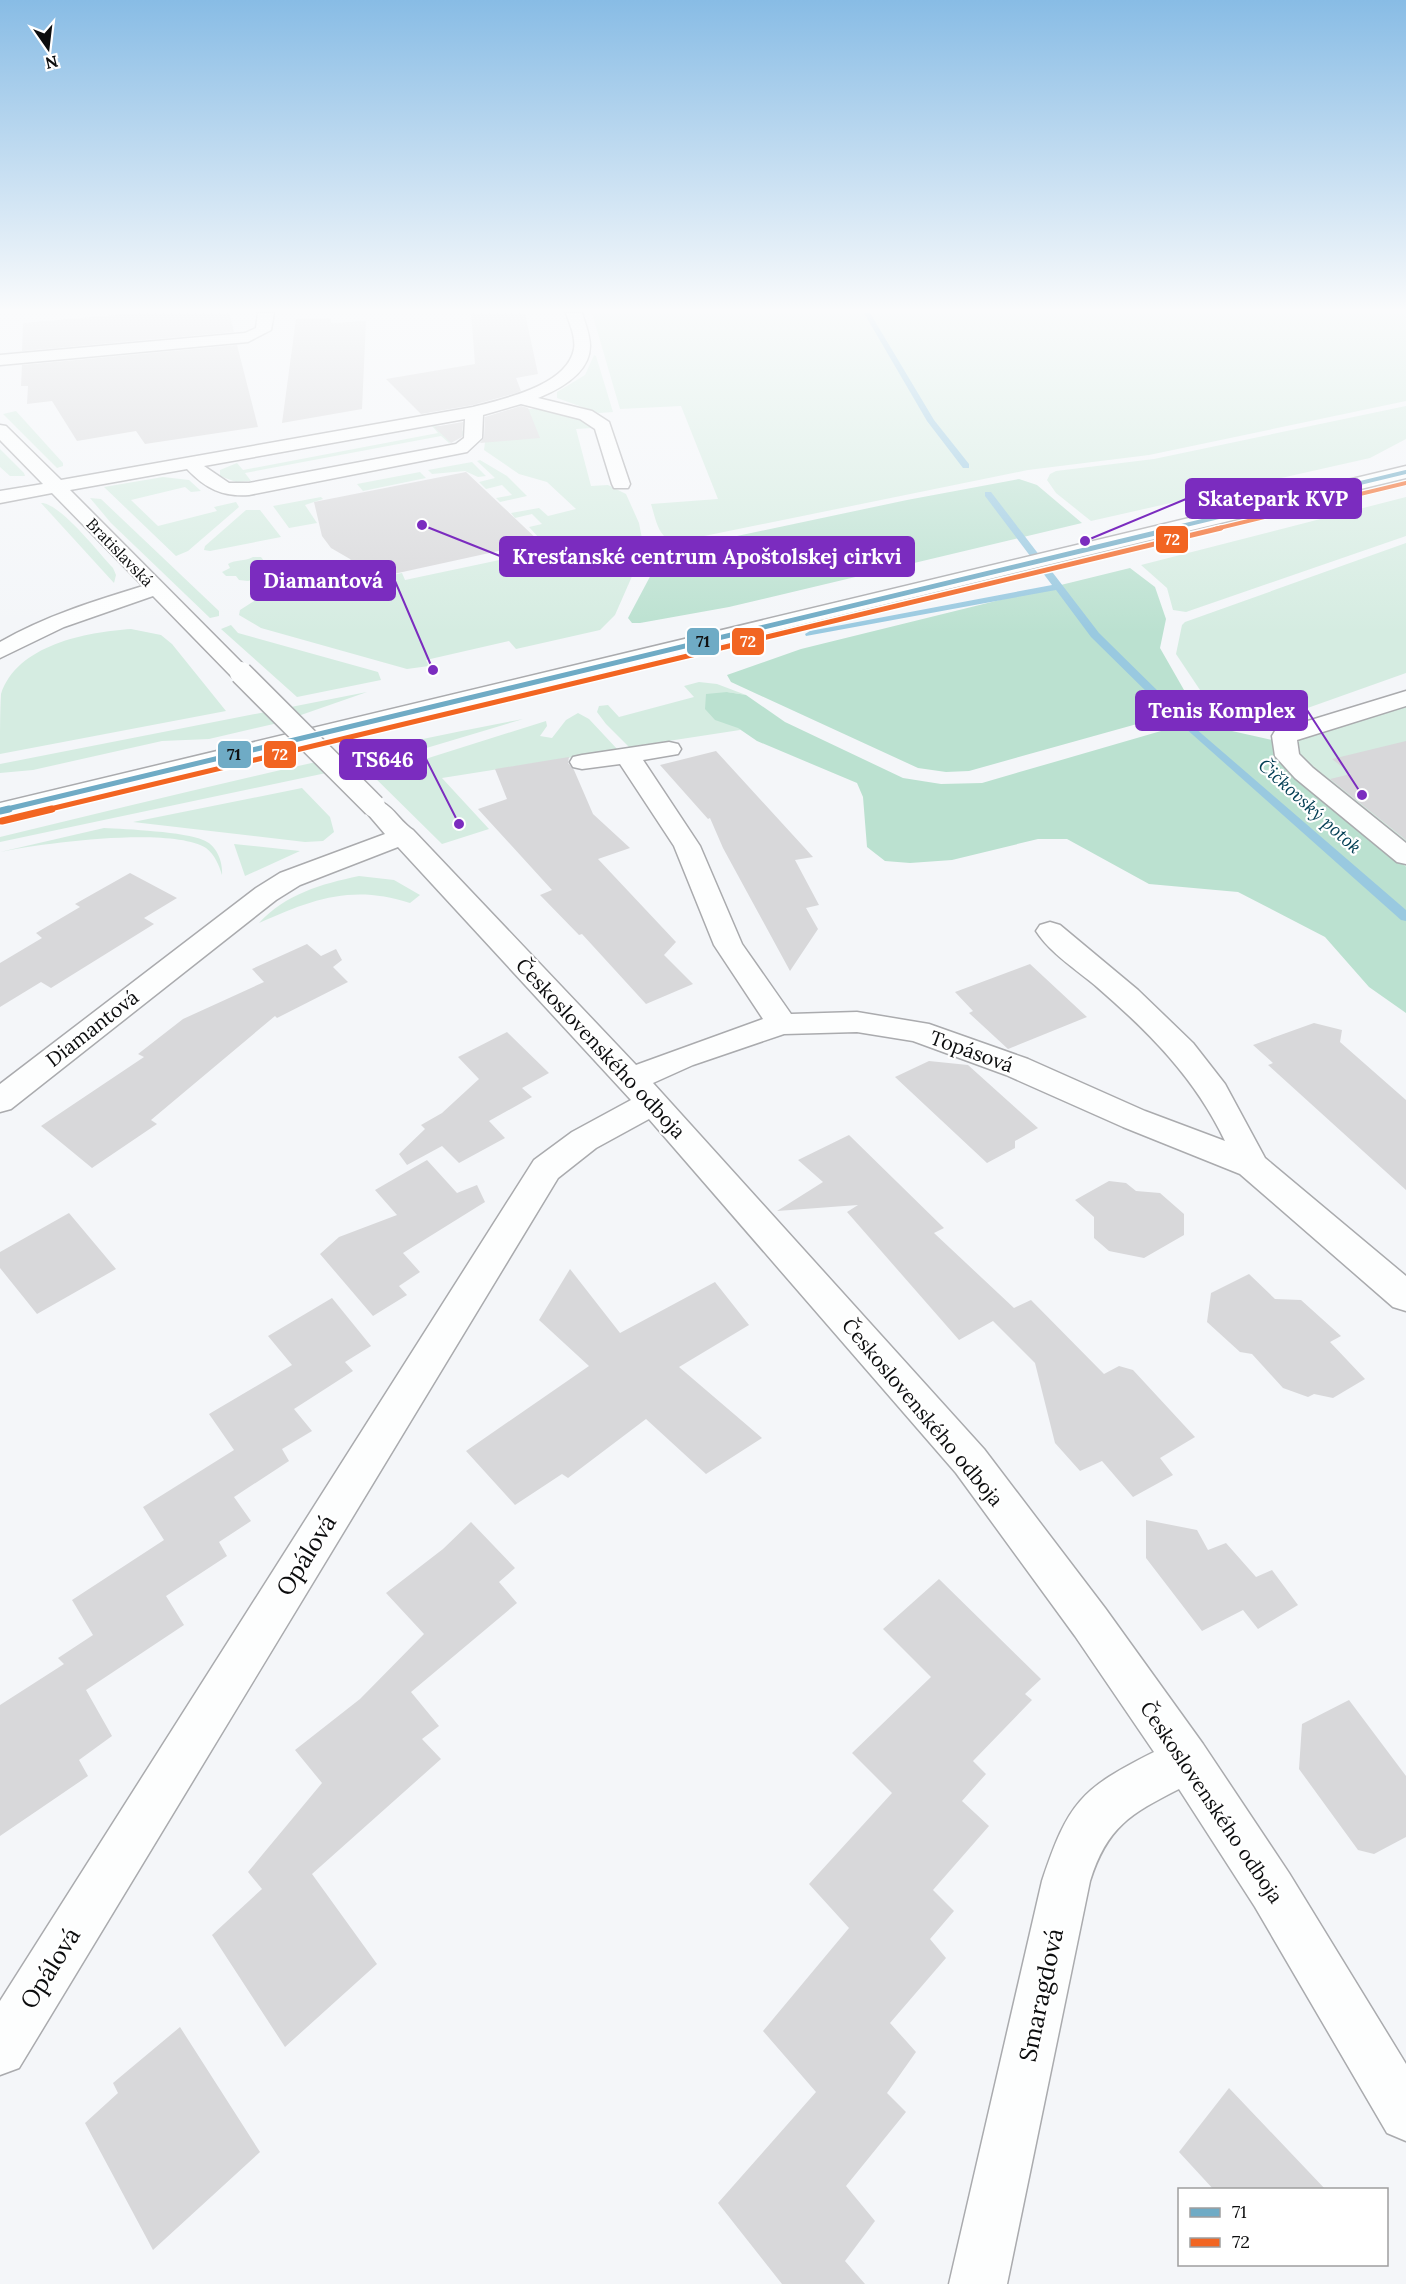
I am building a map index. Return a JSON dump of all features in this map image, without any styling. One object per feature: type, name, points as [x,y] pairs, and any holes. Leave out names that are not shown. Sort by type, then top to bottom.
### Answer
[{"type":"street","points":[[0,497],[433,420]]},
{"type":"street","points":[[192,464],[218,487],[231,490],[249,489],[461,448],[475,438],[474,420]]},
{"type":"street","points":[[593,420],[603,426],[621,484]]},
{"type":"street","name":"Bratislavská","points":[[0,430],[374,806]]},
{"type":"street","points":[[0,810],[1406,472]]},
{"type":"street","points":[[0,651],[38,630],[156,589]]},
{"type":"street","points":[[1406,698],[1284,736],[1287,756],[1304,773],[1406,856]]},
{"type":"street","points":[[582,762],[669,748]]},
{"type":"street","points":[[627,755],[687,846],[728,945],[782,1024]]},
{"type":"street","name":"Československého odboja","points":[[374,806],[642,1091],[970,1461],[1090,1622],[1187,1760],[1272,1890],[1406,2114]]},
{"type":"street","name":"Diamantová","points":[[0,1101],[266,894],[290,879],[404,836]]},
{"type":"street","points":[[1050,931],[1182,1051],[1218,1098],[1252,1165]]},
{"type":"street","name":"Topásová","points":[[642,1091],[682,1058],[782,1024],[857,1022],[918,1031],[1017,1067],[1134,1119],[1252,1165],[1406,1297]]},
{"type":"street","name":"Opálová","points":[[0,2049],[546,1169],[566,1150],[590,1134],[642,1091]]},
{"type":"street","name":"Smaragdová","points":[[978,2284],[1066,1881],[1077,1849],[1089,1824],[1122,1794],[1187,1760]]},
{"type":"green space","points":[[9,420],[24,420],[63,463],[63,466],[57,468]]},
{"type":"green space","points":[[503,420],[581,420],[592,428],[576,429],[591,486],[608,485],[626,494],[639,523],[644,549],[615,615],[600,630],[516,649],[509,641],[426,660],[429,666],[407,669],[261,628],[239,615],[240,610],[304,569],[335,562],[335,568],[349,578],[369,580],[402,573],[405,580],[509,558],[498,553],[539,543],[539,538],[529,527],[542,524],[532,514],[515,518],[511,513],[539,508],[548,516],[576,509],[547,482],[519,474],[484,450],[487,427]]},
{"type":"green space","points":[[686,420],[1318,420],[1149,455],[1028,470],[675,542],[669,540],[661,532],[651,504],[718,499]]},
{"type":"green space","points":[[1341,420],[1406,420],[1406,439],[1370,458],[1091,521],[1056,493],[1047,480],[1050,474],[1056,471],[1154,459]]},
{"type":"green space","points":[[432,426],[453,426],[463,431],[464,435],[449,443],[441,436],[245,473],[251,481],[236,482],[220,476],[220,470],[237,463],[243,470],[438,433]]},
{"type":"green space","points":[[0,449],[25,476],[10,476],[0,467]]},
{"type":"green space","points":[[480,460],[507,476],[527,496],[500,502],[496,498],[512,495],[502,485],[486,489],[479,482],[495,478],[477,461]]},
{"type":"green space","points":[[472,462],[486,476],[478,477],[465,471],[432,474],[428,470]]},
{"type":"green space","points":[[420,472],[426,478],[363,491],[357,484]]},
{"type":"green space","points":[[163,477],[189,480],[201,491],[191,492],[185,487],[131,500],[158,526],[217,511],[214,507],[236,502],[239,507],[188,551],[176,556],[104,487]]},
{"type":"green space","points":[[1019,479],[1037,485],[1082,523],[729,607],[640,623],[632,623],[628,618],[662,554],[671,550],[907,500]]},
{"type":"green space","points":[[321,497],[323,499],[305,505],[317,523],[289,528],[273,506]]},
{"type":"green space","points":[[1406,497],[1406,536],[1186,612],[1173,610],[1167,588],[1141,565]]},
{"type":"green space","points":[[90,498],[101,499],[219,611],[219,616],[210,618],[111,523]]},
{"type":"green space","points":[[41,503],[58,511],[89,541],[113,568],[116,575],[114,583]]},
{"type":"green space","points":[[246,510],[260,510],[281,537],[210,551],[204,550],[205,546]]},
{"type":"green space","points":[[1406,543],[1406,673],[1271,721],[1249,725],[1197,713],[1204,701],[1204,696],[1176,654],[1182,625],[1185,622]]},
{"type":"green space","points":[[261,557],[264,561],[274,561],[278,565],[270,569],[273,573],[248,581],[239,580],[236,576],[226,576],[222,572],[230,568],[228,564],[231,562]]},
{"type":"green space","points":[[1130,568],[1155,587],[1166,619],[1160,648],[1188,697],[1180,712],[969,771],[946,772],[918,768],[731,682],[727,675],[801,649]]},
{"type":"green space","points":[[231,625],[238,633],[378,672],[381,680],[297,697],[221,629]]},
{"type":"green space","points":[[131,629],[161,635],[172,644],[226,711],[0,754],[1,694],[9,677],[22,664],[55,644],[94,634]]},
{"type":"green space","points":[[699,682],[717,684],[746,695],[727,692],[740,730],[629,747],[597,712],[599,706],[608,705],[619,717],[694,697],[684,686]]},
{"type":"green space","points":[[367,692],[278,723],[209,739],[162,741],[33,770],[0,773],[0,764]]},
{"type":"green space","points":[[727,692],[746,695],[785,722],[903,778],[941,784],[982,783],[1192,722],[1272,740],[1273,752],[1406,867],[1406,1013],[1369,987],[1325,937],[1238,892],[1149,884],[1067,839],[1038,839],[952,860],[910,863],[885,861],[867,847],[863,797],[857,783],[757,741],[738,728],[715,720],[705,709],[706,694]]},
{"type":"green space","points":[[1406,698],[1406,902],[1240,749]]},
{"type":"green space","points":[[578,713],[589,719],[618,750],[442,778],[489,829],[442,844],[368,771],[419,761],[546,721],[547,726],[540,736],[552,738],[566,720]]},
{"type":"green space","points":[[523,719],[383,761],[0,842],[0,837],[196,790],[392,745]]},
{"type":"green space","points":[[302,788],[330,817],[334,832],[323,841],[305,842],[133,822]]},
{"type":"green space","points":[[104,828],[170,833],[203,840],[208,842],[218,854],[222,875],[216,860],[206,848],[189,841],[165,838],[106,838],[45,844],[0,852]]},
{"type":"green space","points":[[234,844],[300,851],[245,876]]},
{"type":"green space","points":[[359,876],[394,880],[420,895],[410,903],[370,895],[333,897],[297,907],[259,923],[292,897]]},
{"type":"building","points":[[64,420],[256,420],[258,427],[145,444],[136,431],[77,441]]},
{"type":"building","points":[[282,420],[302,420],[282,423]]},
{"type":"building","points":[[485,420],[533,420],[540,438],[480,443],[484,438]]},
{"type":"building","points":[[463,422],[462,437],[451,443],[434,427]]},
{"type":"building","points":[[466,472],[540,542],[366,580],[350,559],[331,548],[322,536],[314,502]]},
{"type":"building","points":[[1406,741],[1406,840],[1330,779],[1351,774],[1332,759]]},
{"type":"building","points":[[716,751],[813,857],[795,860],[819,905],[806,908],[818,929],[790,971],[723,848],[710,818],[708,819],[660,765]]},
{"type":"building","points":[[569,757],[568,763],[574,770],[593,814],[630,848],[598,859],[676,942],[664,955],[693,984],[646,1004],[582,934],[579,935],[540,895],[552,890],[478,809],[507,799],[495,769]]},
{"type":"building","points":[[130,873],[177,898],[144,918],[154,924],[51,988],[41,982],[0,1007],[0,963],[42,938],[36,933],[80,907],[75,904]]},
{"type":"building","points":[[307,944],[321,956],[336,949],[342,960],[333,967],[348,982],[277,1018],[275,1016],[151,1120],[157,1124],[92,1168],[41,1126],[144,1057],[138,1054],[183,1019],[264,982],[252,969]]},
{"type":"building","points":[[1030,964],[1087,1017],[1008,1049],[969,1013],[973,1011],[955,992]]},
{"type":"building","points":[[1314,1023],[1342,1030],[1340,1042],[1406,1100],[1406,1190],[1268,1065],[1273,1063],[1253,1045]]},
{"type":"building","points":[[507,1032],[549,1073],[522,1088],[532,1097],[489,1121],[505,1138],[459,1163],[442,1146],[407,1165],[399,1154],[425,1129],[421,1125],[442,1113],[479,1079],[458,1057]]},
{"type":"building","points":[[929,1061],[968,1065],[1038,1128],[1015,1141],[1015,1148],[987,1163],[895,1077]]},
{"type":"building","points":[[849,1135],[944,1228],[934,1233],[1014,1308],[1031,1300],[1104,1374],[1119,1366],[1133,1370],[1195,1437],[1160,1458],[1173,1475],[1133,1497],[1102,1461],[1080,1471],[1055,1443],[1035,1363],[993,1321],[959,1340],[847,1212],[858,1205],[777,1211],[823,1182],[798,1160]]},
{"type":"building","points":[[427,1160],[457,1193],[477,1185],[485,1202],[403,1253],[420,1272],[399,1286],[407,1295],[373,1316],[320,1254],[339,1237],[397,1215],[375,1190]]},
{"type":"building","points":[[1109,1181],[1126,1183],[1136,1191],[1160,1193],[1184,1214],[1184,1235],[1144,1258],[1109,1251],[1094,1238],[1094,1217],[1075,1200]]},
{"type":"building","points":[[69,1213],[116,1269],[37,1314],[0,1268],[0,1252]]},
{"type":"building","points":[[570,1269],[620,1333],[715,1282],[749,1325],[679,1367],[762,1438],[706,1474],[646,1419],[568,1478],[562,1474],[515,1505],[466,1451],[589,1366],[539,1320]]},
{"type":"building","points":[[1249,1274],[1275,1299],[1301,1300],[1341,1336],[1330,1342],[1365,1379],[1333,1398],[1314,1394],[1308,1397],[1283,1388],[1252,1354],[1240,1352],[1207,1322],[1211,1293]]},
{"type":"building","points":[[332,1298],[371,1346],[345,1362],[353,1371],[294,1409],[312,1431],[282,1449],[289,1461],[234,1497],[251,1521],[219,1542],[227,1556],[166,1596],[184,1625],[86,1690],[112,1736],[79,1760],[88,1776],[0,1836],[0,1705],[64,1664],[58,1658],[93,1635],[72,1600],[164,1540],[143,1507],[234,1450],[209,1414],[292,1365],[268,1336]]},
{"type":"building","points":[[1146,1520],[1197,1530],[1208,1550],[1226,1543],[1256,1577],[1272,1570],[1298,1605],[1258,1629],[1243,1610],[1202,1631],[1146,1558]]},
{"type":"building","points":[[471,1522],[515,1568],[499,1582],[517,1603],[411,1692],[439,1726],[422,1739],[441,1759],[312,1874],[377,1964],[285,2047],[212,1935],[262,1889],[248,1872],[322,1783],[295,1750],[360,1699],[424,1634],[386,1593],[443,1549]]},
{"type":"building","points":[[939,1579],[1041,1679],[1025,1694],[1032,1700],[973,1761],[986,1774],[962,1801],[989,1826],[933,1890],[954,1911],[930,1939],[946,1958],[890,2023],[916,2052],[887,2093],[906,2112],[846,2186],[875,2221],[845,2261],[865,2284],[782,2284],[718,2203],[816,2092],[763,2031],[849,1928],[809,1884],[892,1793],[852,1753],[931,1677],[883,1629]]},
{"type":"building","points":[[1349,1700],[1406,1776],[1406,1837],[1374,1854],[1358,1850],[1299,1769],[1302,1724]]},
{"type":"building","points":[[180,2027],[260,2152],[153,2250],[85,2123],[118,2093],[113,2083]]},
{"type":"building","points":[[1229,2088],[1324,2188],[1212,2188],[1179,2152]]},
{"type":"waterway","name":"Čičkovský potok","points":[[930,420],[966,466]]},
{"type":"waterway","name":"Čičkovský potok","points":[[988,494],[1058,586]]},
{"type":"waterway","points":[[810,634],[1058,586]]},
{"type":"waterway","name":"Čičkovský potok","points":[[1058,586],[1095,635],[1162,701]]},
{"type":"waterway","name":"Čičkovský potok","points":[[1188,725],[1406,917]]},
{"type":"transit line","name":"71","points":[[0,811],[1406,472]]},
{"type":"transit line","name":"72","points":[[2,821],[1406,483]]},
{"type":"place","name":"Kresťanské centrum Apoštolskej cirkvi","points":[[422,525]]},
{"type":"place","name":"Skatepark KVP","points":[[1085,541]]},
{"type":"place","name":"Diamantová","points":[[433,670]]},
{"type":"place","name":"Tenis Komplex","points":[[1362,795]]},
{"type":"place","name":"TS646","points":[[459,824]]}]
